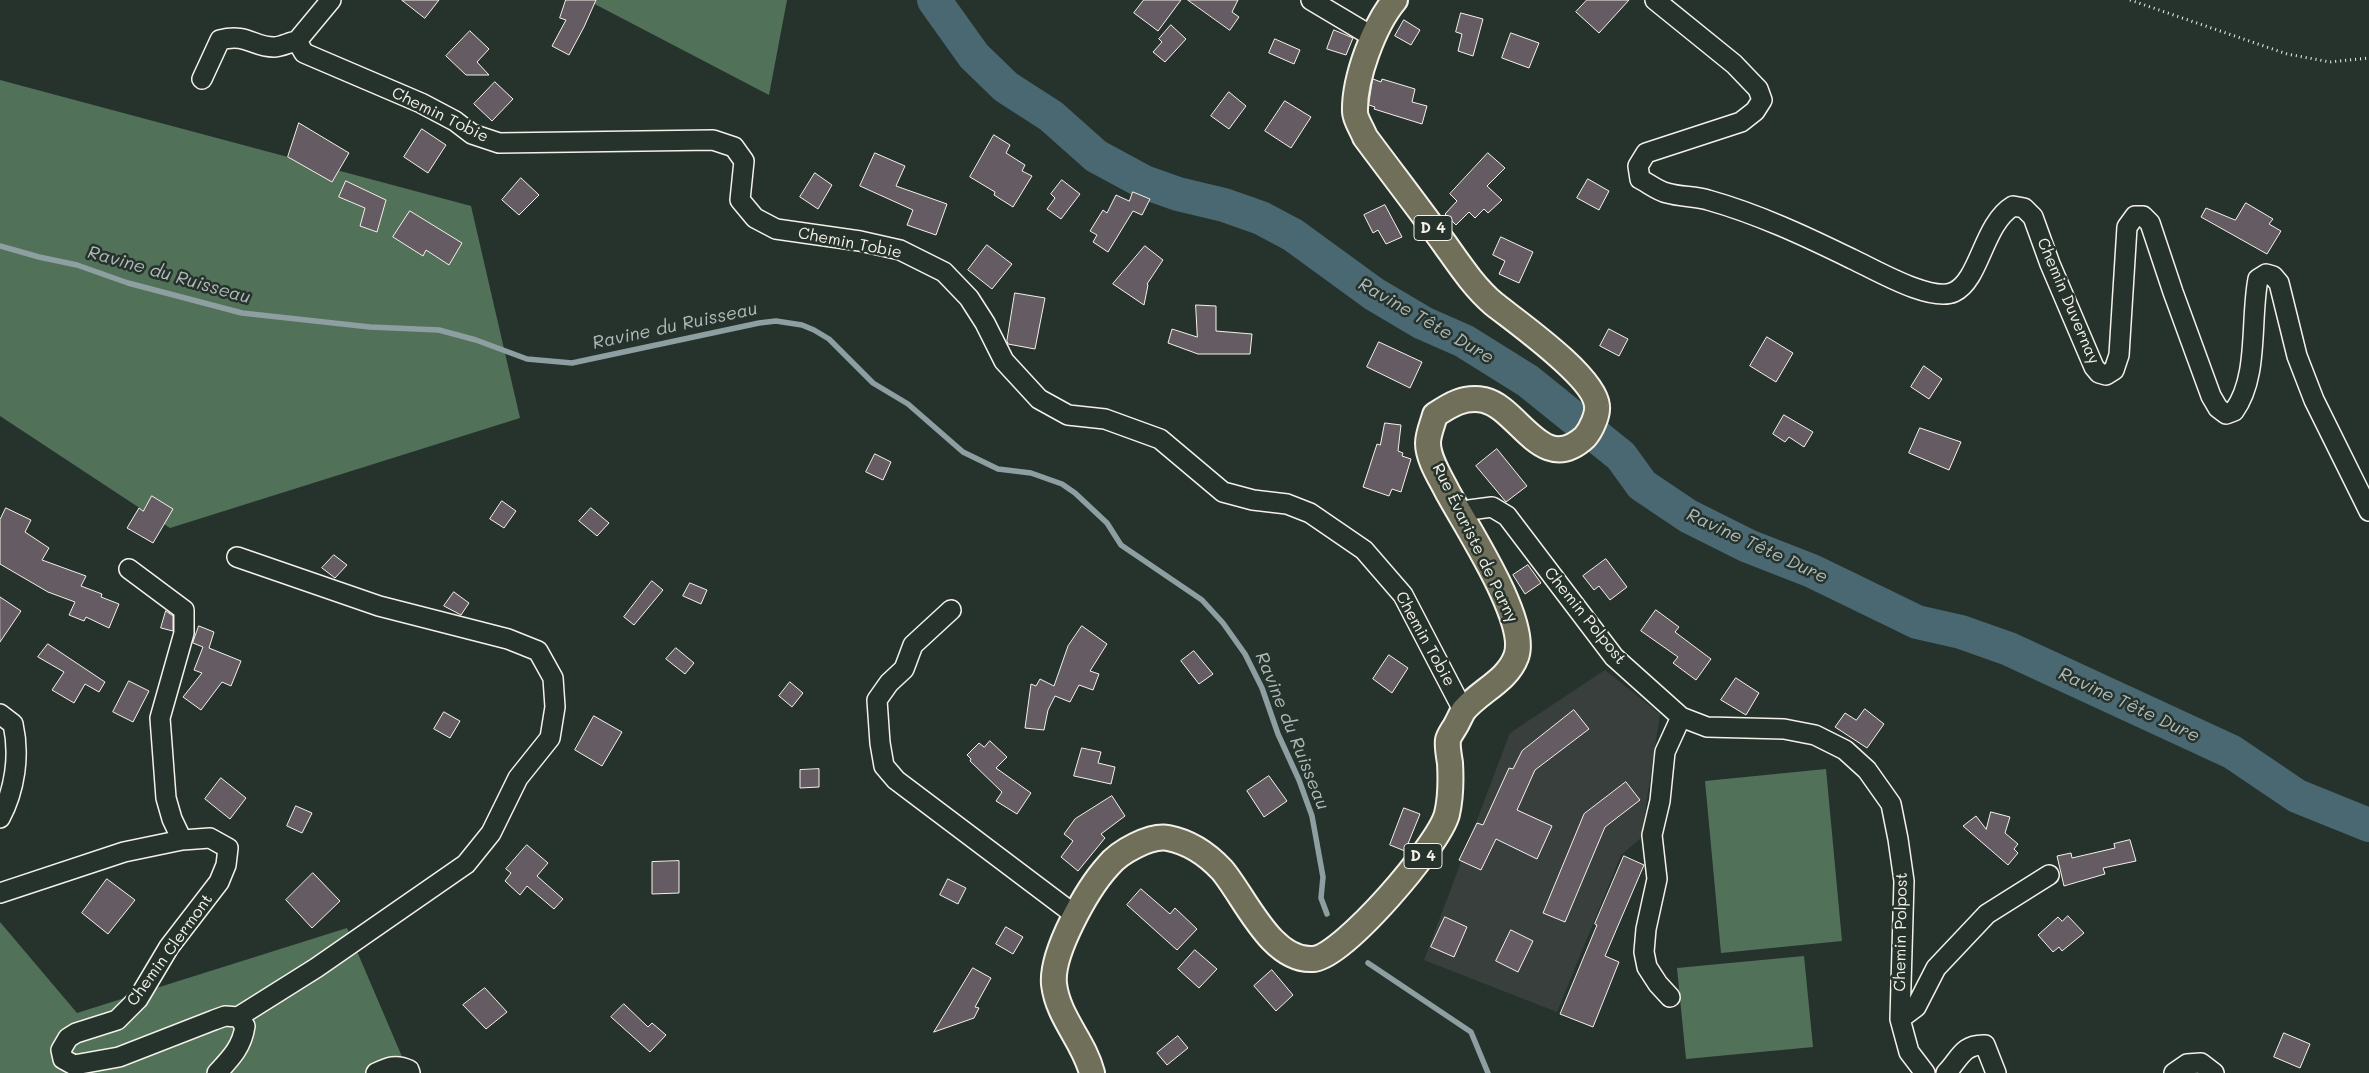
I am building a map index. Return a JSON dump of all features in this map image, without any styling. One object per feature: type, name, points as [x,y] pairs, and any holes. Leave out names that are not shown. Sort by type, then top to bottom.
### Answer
[{"type":"main road","name":"Rue Évariste de Parny","points":[[1092,1073],[1087,1054],[1060,1009],[1054,981],[1061,947],[1075,914],[1109,864],[1139,843],[1167,837],[1199,850],[1222,870],[1274,942],[1294,956],[1314,959],[1332,951],[1402,882],[1428,851],[1446,817],[1451,788],[1448,740],[1464,710],[1503,677],[1517,656],[1518,630],[1508,602],[1437,470],[1428,443],[1435,415],[1456,401],[1484,400],[1504,411],[1530,438],[1548,448],[1565,448],[1580,441],[1588,434],[1594,422],[1598,406],[1590,388],[1578,372],[1487,298],[1365,136],[1355,113],[1358,83],[1373,37],[1388,8],[1395,0]]},
{"type":"street","points":[[202,79],[220,40],[232,37],[243,38],[274,47],[297,40],[331,0]]},
{"type":"street","points":[[1311,0],[1373,37]]},
{"type":"street","name":"Chemin Duvernay","points":[[1655,0],[1734,64],[1758,89],[1762,100],[1755,111],[1741,122],[1646,153],[1638,166],[1640,179],[1665,193],[1707,200],[1793,230],[1901,282],[1923,291],[1944,296],[1956,291],[1967,280],[1996,221],[2004,212],[2013,206],[2024,208],[2033,217],[2050,264],[2094,367],[2099,373],[2106,375],[2114,370],[2118,355],[2127,227],[2135,216],[2143,216],[2150,223],[2211,396],[2218,408],[2226,414],[2234,412],[2248,383],[2258,279],[2266,274],[2273,276],[2280,283],[2297,356],[2310,392],[2369,511]]},
{"type":"street","name":"Chemin Tobie","points":[[297,40],[304,53],[421,103],[455,121],[472,134],[499,143],[713,140],[734,147],[744,161],[740,200],[755,218],[776,229],[860,241],[900,250],[944,272],[969,298],[985,323],[1004,361],[1039,399],[1068,415],[1105,419],[1160,439],[1223,492],[1253,500],[1287,504],[1310,513],[1364,550],[1403,595],[1464,710]]},
{"type":"street","name":"Chemin Polpost","points":[[1459,513],[1492,507],[1507,516],[1614,657],[1681,717],[1707,727],[1784,729],[1815,735],[1845,750],[1867,770],[1891,804],[1904,881],[1900,1019],[1909,1052],[1925,1073]]},
{"type":"street","points":[[217,1073],[236,1052],[243,1040],[245,1026],[238,1017],[316,968],[466,864],[491,833],[518,778],[550,738],[556,707],[553,678],[538,650],[508,639],[379,606],[236,557]]},
{"type":"street","points":[[129,569],[184,610],[184,633],[160,718],[166,798],[172,819],[182,840]]},
{"type":"street","points":[[951,610],[914,645],[904,669],[877,700],[880,743],[884,766],[896,780],[1075,914]]},
{"type":"street","points":[[0,714],[13,724],[18,744],[13,781],[0,818]]},
{"type":"street","points":[[1670,997],[1658,984],[1647,967],[1644,952],[1646,929],[1657,879],[1652,835],[1660,802],[1665,752],[1681,717]]},
{"type":"street","name":"Chemin Clermont","points":[[0,893],[124,852],[182,840],[210,838],[228,848],[226,865],[219,882],[169,947],[138,999],[117,1020],[76,1033],[68,1038],[61,1050],[63,1059],[74,1065],[120,1057],[225,1016],[238,1017]]},
{"type":"street","points":[[1900,1019],[1916,1007],[1936,968],[1987,914],[2049,875]]},
{"type":"street","points":[[0,906],[28,884]]},
{"type":"street","points":[[1946,1073],[1963,1051],[1973,1045],[1985,1045],[1996,1073]]},
{"type":"street","points":[[2174,1073],[2187,1064],[2201,1063],[2212,1069],[2214,1073]]},
{"type":"street","points":[[376,1073],[388,1067],[399,1066],[409,1070],[410,1073]]},
{"type":"path","points":[[2130,0],[2286,54],[2330,62],[2369,58]]},
{"type":"shaded area","points":[[1605,670],[1660,714],[1641,838],[1621,855],[1557,1012],[1424,960],[1510,733]]},
{"type":"green space","points":[[587,0],[787,0],[769,95]]},
{"type":"green space","points":[[0,80],[471,206],[520,418],[170,528],[0,416]]},
{"type":"green space","points":[[1826,769],[1842,941],[1721,953],[1705,781]]},
{"type":"green space","points":[[0,922],[77,1013],[347,928],[409,1073],[0,1073]]},
{"type":"green space","points":[[1804,956],[1813,1047],[1686,1059],[1677,968]]},
{"type":"building","points":[[402,0],[439,0],[425,18]]},
{"type":"building","points":[[566,0],[596,0],[569,55],[552,46],[566,20],[560,18]]},
{"type":"building","points":[[1144,0],[1181,0],[1158,31],[1134,13]]},
{"type":"building","points":[[1188,0],[1238,0],[1232,12],[1239,17],[1230,30]]},
{"type":"building","points":[[1587,0],[1629,0],[1599,33],[1576,12]]},
{"type":"building","points":[[1461,13],[1483,19],[1473,56],[1458,51],[1462,34],[1456,32]]},
{"type":"building","points":[[1404,20],[1420,30],[1411,45],[1395,36]]},
{"type":"building","points":[[1171,25],[1186,39],[1165,62],[1153,52],[1162,42],[1159,39]]},
{"type":"building","points":[[1334,30],[1353,38],[1346,55],[1327,49]]},
{"type":"building","points":[[470,31],[489,49],[477,62],[489,75],[466,75],[446,56]]},
{"type":"building","points":[[1511,33],[1539,43],[1529,68],[1502,58]]},
{"type":"building","points":[[1275,39],[1300,50],[1294,64],[1269,53]]},
{"type":"building","points":[[1373,79],[1381,82],[1382,79],[1415,89],[1412,102],[1427,106],[1422,124],[1374,109],[1375,107],[1369,105]]},
{"type":"building","points":[[495,82],[513,99],[492,121],[474,104]]},
{"type":"building","points":[[1229,92],[1246,106],[1229,129],[1211,116]]},
{"type":"building","points":[[1285,101],[1311,117],[1291,148],[1265,131]]},
{"type":"building","points":[[299,123],[349,153],[332,182],[288,157]]},
{"type":"building","points":[[422,129],[446,145],[428,173],[404,157]]},
{"type":"building","points":[[994,135],[1010,145],[1006,153],[1025,165],[1022,171],[1032,176],[1013,207],[994,195],[995,192],[970,177]]},
{"type":"building","points":[[875,153],[905,166],[896,186],[947,204],[936,235],[907,225],[913,210],[860,186]]},
{"type":"building","points":[[1488,153],[1505,168],[1487,186],[1502,200],[1488,213],[1484,209],[1475,218],[1469,212],[1456,225],[1445,214],[1457,201],[1450,194]]},
{"type":"building","points":[[815,173],[832,185],[818,209],[800,197]]},
{"type":"building","points":[[521,178],[539,195],[519,215],[502,200]]},
{"type":"building","points":[[1588,179],[1609,191],[1599,210],[1577,198]]},
{"type":"building","points":[[1062,180],[1080,194],[1061,219],[1047,209],[1055,198],[1051,194]]},
{"type":"building","points":[[346,181],[386,200],[377,232],[360,226],[365,208],[339,197]]},
{"type":"building","points":[[1133,192],[1150,199],[1142,215],[1133,211],[1108,252],[1093,242],[1097,235],[1090,231],[1103,210],[1107,213],[1116,195],[1129,201]]},
{"type":"building","points":[[2246,203],[2273,219],[2269,224],[2281,231],[2267,254],[2201,217],[2206,208],[2235,220]]},
{"type":"building","points":[[1385,205],[1402,237],[1386,244],[1378,230],[1373,233],[1364,215]]},
{"type":"building","points":[[410,211],[462,243],[449,265],[426,250],[423,256],[393,237]]},
{"type":"building","points":[[1501,237],[1533,252],[1519,283],[1499,274],[1505,261],[1493,255]]},
{"type":"building","points":[[987,245],[1012,264],[992,289],[968,270]]},
{"type":"building","points":[[1145,246],[1163,260],[1147,284],[1144,305],[1113,284]]},
{"type":"building","points":[[1015,293],[1045,298],[1035,349],[1008,344]]},
{"type":"building","points":[[1196,305],[1216,306],[1216,331],[1252,334],[1250,354],[1198,354],[1168,343],[1172,329],[1197,337]]},
{"type":"building","points":[[1609,329],[1628,339],[1619,356],[1600,346]]},
{"type":"building","points":[[1767,337],[1793,353],[1776,382],[1750,366]]},
{"type":"building","points":[[1379,342],[1422,362],[1410,388],[1367,367]]},
{"type":"building","points":[[1924,366],[1942,379],[1929,399],[1911,387]]},
{"type":"building","points":[[1784,415],[1813,432],[1804,447],[1789,437],[1785,442],[1773,434]]},
{"type":"building","points":[[1385,423],[1401,425],[1398,451],[1403,453],[1402,456],[1411,459],[1401,492],[1392,489],[1389,496],[1363,487],[1377,444],[1380,445]]},
{"type":"building","points":[[1920,428],[1961,442],[1949,470],[1909,453]]},
{"type":"building","points":[[1497,449],[1527,486],[1506,502],[1476,466]]},
{"type":"building","points":[[875,454],[891,462],[883,480],[866,472]]},
{"type":"building","points":[[152,496],[173,509],[153,543],[127,528],[139,508],[143,511]]},
{"type":"building","points":[[502,501],[516,511],[504,528],[490,519]]},
{"type":"building","points":[[6,508],[31,520],[25,532],[49,548],[42,560],[86,576],[81,586],[102,594],[101,597],[119,604],[109,628],[86,617],[84,621],[69,615],[75,602],[48,592],[0,564],[0,520]]},
{"type":"building","points":[[591,508],[609,523],[597,536],[579,521]]},
{"type":"building","points":[[334,555],[347,565],[335,578],[322,568]]},
{"type":"building","points":[[1606,559],[1627,587],[1610,600],[1599,586],[1594,590],[1583,576]]},
{"type":"building","points":[[1528,565],[1541,583],[1525,594],[1513,575]]},
{"type":"building","points":[[652,581],[663,590],[634,625],[624,617]]},
{"type":"building","points":[[690,583],[707,590],[701,604],[683,596]]},
{"type":"building","points":[[454,592],[469,603],[461,615],[444,606]]},
{"type":"building","points":[[0,597],[21,611],[0,642]]},
{"type":"building","points":[[1656,610],[1679,627],[1675,632],[1711,659],[1696,680],[1673,663],[1678,657],[1641,631]]},
{"type":"building","points":[[166,611],[173,616],[173,631],[161,628]]},
{"type":"building","points":[[199,626],[214,632],[209,648],[241,661],[231,686],[222,682],[201,710],[183,697],[202,673],[194,670],[203,647],[193,643]]},
{"type":"building","points":[[1082,626],[1107,644],[1090,671],[1099,674],[1093,690],[1079,685],[1070,702],[1055,696],[1048,710],[1044,730],[1025,728],[1031,684],[1036,686],[1040,679],[1054,686],[1068,646]]},
{"type":"building","points":[[48,644],[105,682],[99,692],[85,684],[74,703],[52,690],[64,672],[38,657]]},
{"type":"building","points":[[676,648],[694,663],[685,674],[666,659]]},
{"type":"building","points":[[1194,651],[1213,674],[1199,684],[1181,661]]},
{"type":"building","points":[[1389,655],[1408,668],[1392,693],[1373,679]]},
{"type":"building","points":[[1736,678],[1759,693],[1746,715],[1721,700]]},
{"type":"building","points":[[129,681],[149,691],[133,722],[113,712]]},
{"type":"building","points":[[790,682],[803,693],[792,707],[779,696]]},
{"type":"building","points":[[1865,709],[1884,724],[1867,748],[1835,727],[1845,713],[1856,720]]},
{"type":"building","points":[[1574,710],[1589,729],[1535,770],[1517,810],[1552,826],[1537,859],[1496,839],[1481,870],[1459,860],[1477,823],[1483,825],[1509,768],[1513,769],[1522,751]]},
{"type":"building","points":[[444,712],[460,721],[450,738],[434,729]]},
{"type":"building","points":[[594,716],[622,732],[602,766],[575,750]]},
{"type":"building","points":[[990,741],[1007,757],[996,768],[1031,793],[1017,814],[996,801],[1002,792],[970,761],[971,759],[967,755],[979,743],[984,747]]},
{"type":"building","points":[[1082,748],[1101,752],[1098,763],[1115,767],[1111,784],[1074,776]]},
{"type":"building","points":[[819,769],[819,787],[800,788],[800,770]]},
{"type":"building","points":[[1269,776],[1287,801],[1264,817],[1247,791]]},
{"type":"building","points":[[221,778],[246,798],[230,819],[205,799]]},
{"type":"building","points":[[1626,782],[1640,800],[1605,827],[1565,922],[1543,913],[1584,814]]},
{"type":"building","points":[[1112,796],[1125,816],[1101,834],[1105,838],[1078,871],[1061,857],[1073,841],[1064,834],[1075,819]]},
{"type":"building","points":[[296,806],[312,813],[302,833],[287,826]]},
{"type":"building","points":[[1404,808],[1420,814],[1405,851],[1390,845]]},
{"type":"building","points":[[1991,812],[2010,817],[2005,833],[2018,844],[2014,849],[2018,853],[2008,865],[1963,826],[1976,816],[1986,829]]},
{"type":"building","points":[[2130,840],[2136,861],[2103,868],[2105,874],[2064,886],[2057,856],[2071,853],[2072,858],[2115,848],[2114,844]]},
{"type":"building","points":[[527,845],[548,863],[537,876],[563,899],[554,909],[527,886],[520,895],[505,881],[511,873],[506,869]]},
{"type":"building","points":[[1624,856],[1644,865],[1605,956],[1619,962],[1593,1027],[1560,1014]]},
{"type":"building","points":[[679,861],[679,893],[652,894],[652,862]]},
{"type":"building","points":[[313,873],[340,901],[312,928],[286,900]]},
{"type":"building","points":[[107,879],[135,900],[108,934],[82,913]]},
{"type":"building","points":[[948,879],[966,888],[958,904],[940,895]]},
{"type":"building","points":[[1141,889],[1170,914],[1175,908],[1197,929],[1177,950],[1127,905]]},
{"type":"building","points":[[2068,916],[2084,933],[2062,951],[2059,947],[2053,952],[2038,935],[2058,917],[2062,921]]},
{"type":"building","points":[[1445,917],[1467,927],[1454,957],[1431,947]]},
{"type":"building","points":[[1006,927],[1023,937],[1013,954],[996,944]]},
{"type":"building","points":[[1511,930],[1533,941],[1518,972],[1496,961]]},
{"type":"building","points":[[1195,950],[1217,969],[1199,988],[1178,969]]},
{"type":"building","points":[[973,968],[991,978],[975,1007],[979,1008],[974,1018],[934,1032]]},
{"type":"building","points":[[1272,970],[1293,995],[1276,1011],[1254,986]]},
{"type":"building","points":[[485,988],[507,1012],[486,1029],[463,1005]]},
{"type":"building","points":[[624,1004],[648,1027],[652,1023],[666,1035],[650,1052],[611,1017]]},
{"type":"building","points":[[2284,1033],[2310,1044],[2300,1068],[2274,1057]]},
{"type":"building","points":[[1178,1036],[1188,1048],[1167,1065],[1157,1053]]},
{"type":"waterway","name":"Ravine Tête Dure","points":[[934,0],[974,56],[1006,87],[1051,116],[1096,156],[1144,182],[1178,194],[1224,205],[1261,218],[1293,235],[1374,294],[1423,323],[1464,341],[1528,381],[1621,456],[1642,485],[1688,516],[1748,546],[1812,571],[1917,622],[1961,632],[2009,649],[2232,752],[2297,796],[2369,825]]},
{"type":"waterway","name":"Ravine du Ruisseau","points":[[0,246],[77,265],[128,283],[242,313],[370,327],[439,330],[476,340],[527,359],[572,363],[776,321],[802,325],[814,330],[829,339],[873,383],[908,404],[963,452],[998,469],[1031,473],[1062,484],[1075,493],[1107,523],[1121,545],[1202,600],[1223,623],[1245,654],[1262,688],[1278,734],[1299,780],[1312,816],[1323,877],[1321,898],[1327,914]]},
{"type":"waterway","name":"Ravine du Ruisseau","points":[[1368,963],[1471,1032],[1488,1073]]}]
